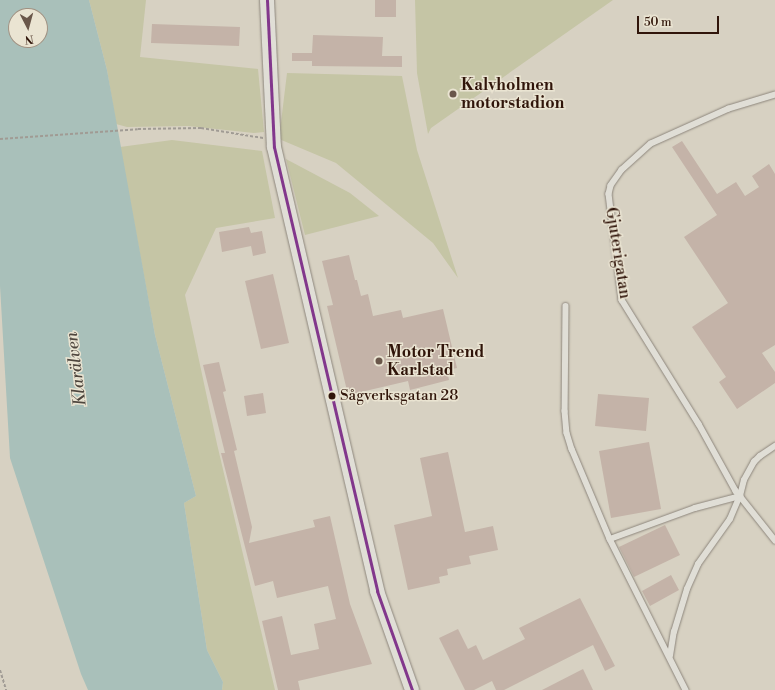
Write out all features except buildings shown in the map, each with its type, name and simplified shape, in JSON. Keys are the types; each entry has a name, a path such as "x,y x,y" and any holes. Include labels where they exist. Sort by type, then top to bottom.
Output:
{"street":[{"path":"267,0 274,140 377,591 412,690"}],"lane":[{"name":"Gjuterigatan","path":"775,95 729,109 651,144 622,170 611,186 609,194 622,300 699,424 740,496 775,540"},
{"path":"566,306 565,411 567,433 581,474 610,539 686,690"},
{"path":"670,656 674,632 687,589 698,564 730,519 740,496 744,480 754,462 775,446"},
{"path":"610,539 695,508 740,496"},
{"path":"771,534 775,529"}],"path":[{"path":"0,139 138,129 200,128 274,140"},
{"path":"0,670 6,690"}],"green space":[{"path":"89,0 146,0 140,57 258,69 264,132 254,133 188,126 127,127 116,124 107,70"},
{"name":"Kalvholmen motorstadion","path":"415,0 613,0 431,128 428,134 417,73"},
{"path":"287,73 402,76 417,150 458,278 433,243 336,163 279,139"},
{"path":"172,140 262,151 275,218 216,228 185,295 217,444 275,690 222,690 223,682 207,650 184,503 196,496 155,335 120,147"},
{"path":"286,159 350,193 379,216 305,235"}],"water":[{"name":"Klarälven","path":"0,0 89,0 107,70 155,335 196,496 184,503 207,650 223,682 222,690 88,690 81,674 10,458 0,286"}],"transit line":[{"path":"267,0 274,147 377,591 412,690"}],"place":[{"name":"Kalvholmen motorstadion","path":"453,94"},
{"name":"Motor Trend Karlstad","path":"379,361"},
{"name":"Sågverksgatan 28","path":"332,396"}]}
